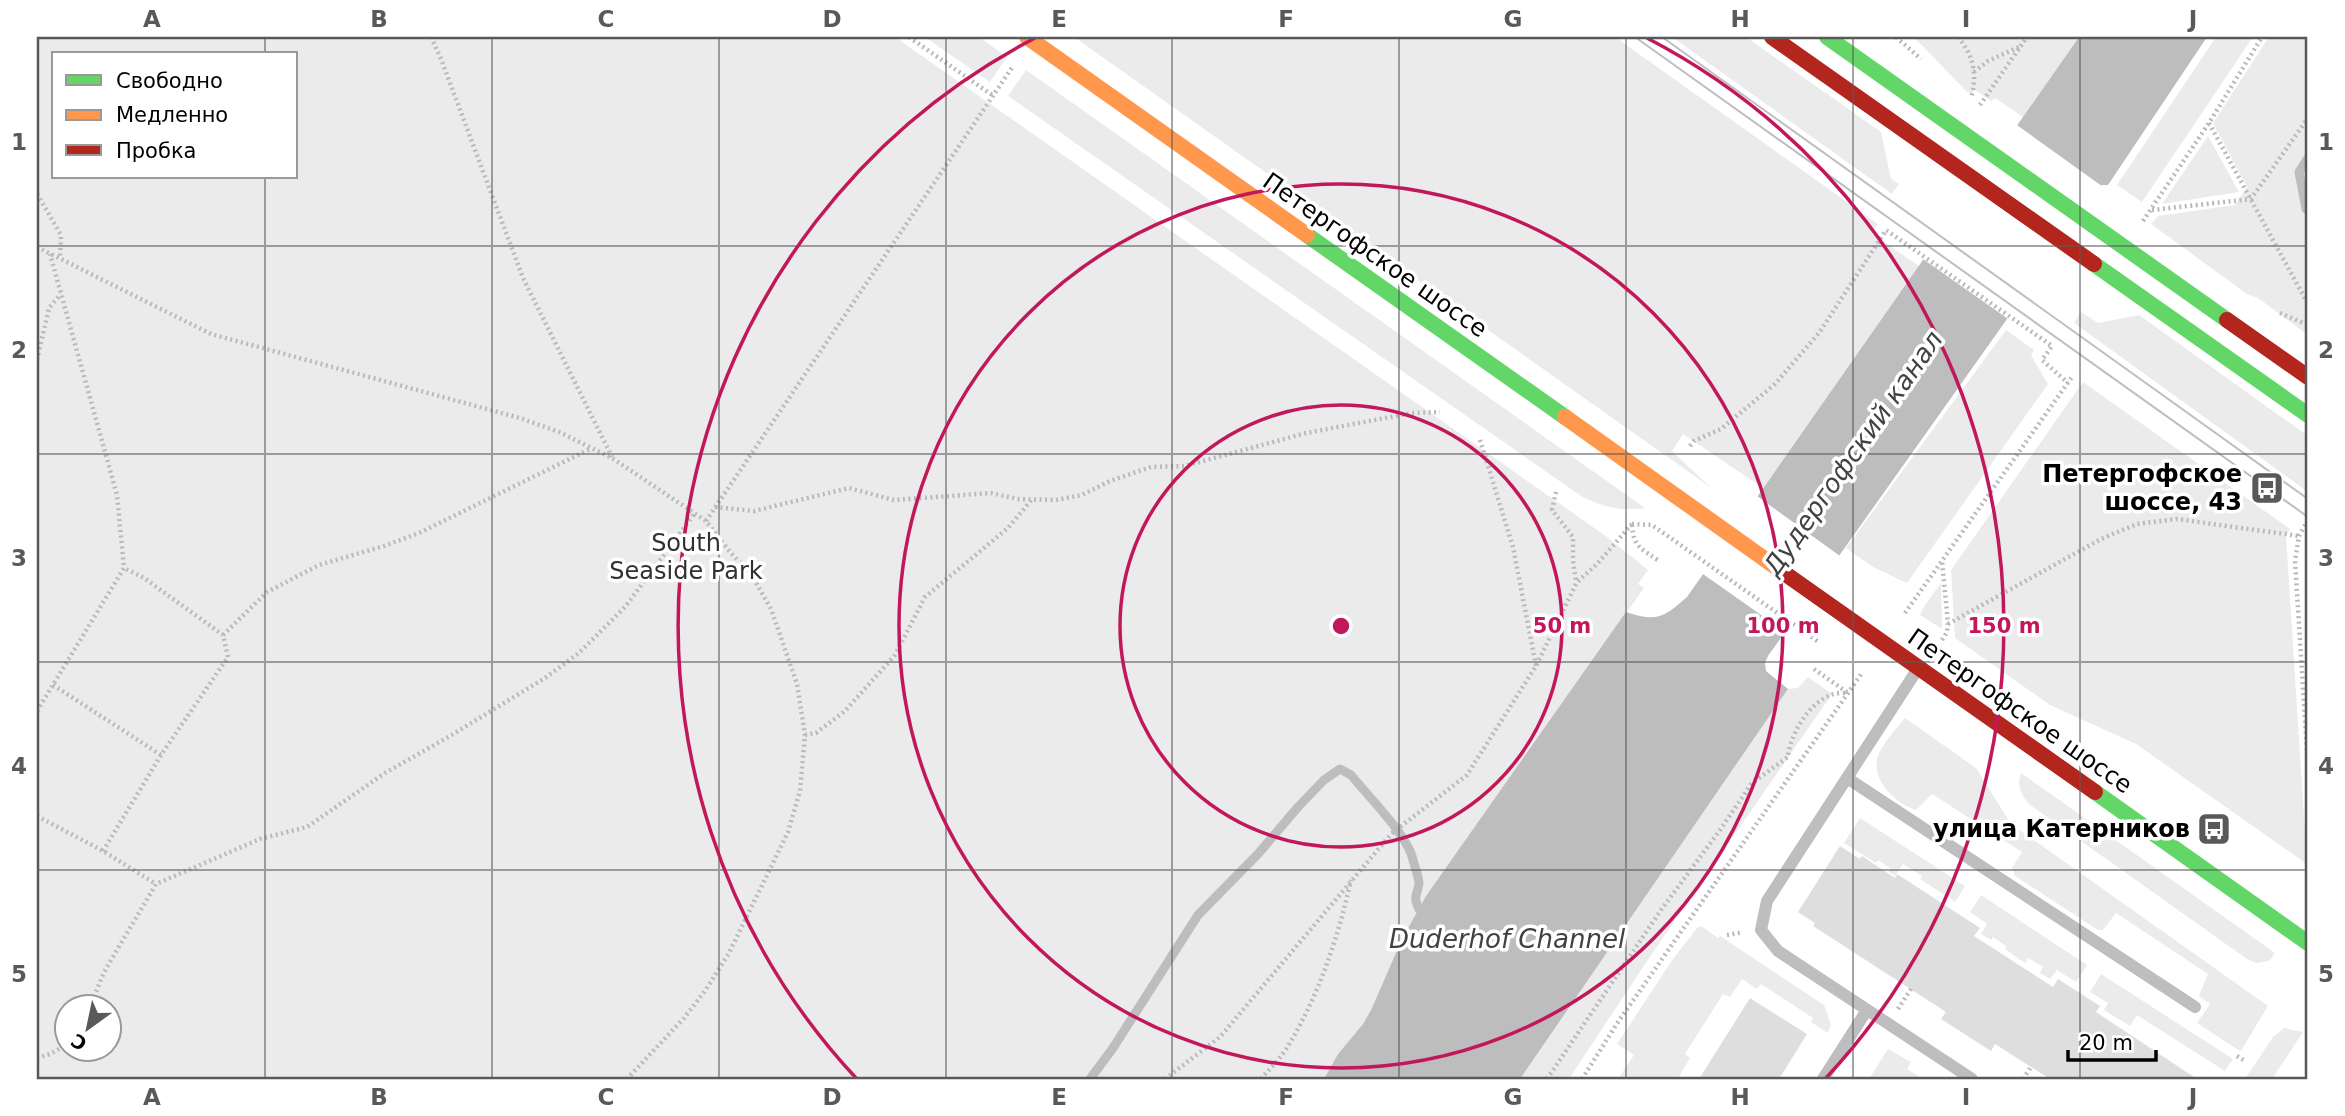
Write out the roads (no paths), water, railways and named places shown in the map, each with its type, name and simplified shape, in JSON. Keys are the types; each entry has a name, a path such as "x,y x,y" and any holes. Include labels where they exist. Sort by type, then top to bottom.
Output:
{"street":[{"name":"Петергофское шоссе","path":"1027,37 2308,943"},
{"path":"1772,37 2308,415"},
{"path":"1827,37 2308,377"}],"lane":[{"path":"1919,667 1767,901 1761,930 1778,951 1972,1079"},
{"path":"1847,778 2195,1007"},
{"path":"1823,1079 1867,1010"}],"water":[{"path":"2079,37 2207,37 2108,185 2102,185 1768,656 1766,671 1788,689 1520,1079 1324,1079 1338,1054 1371,1010 1402,939 1426,896 1626,612 1645,617 1659,616 1672,610 1687,597"}],"waterway":[{"path":"2306,209 2299,172 2308,158"},
{"path":"1090,1079 1113,1048 1198,915 1258,854 1324,780 1340,769 1351,775 1394,825 1408,846 1419,881 1416,898 1419,909"}],"tram line":[{"path":"1635,37 2308,517"},
{"path":"1662,37 2308,499"}],"place":[{"name":"Петергофское шоссе, 43","path":"2267,488"},
{"name":"улица Катерников","path":"2214,829"}],"water label":[{"name":"Дудергофский канал","path":"1853,453"},
{"name":"Duderhof Channel","path":"1507,939"}],"park label":[{"name":"South Seaside Park","path":"686,557"}]}
